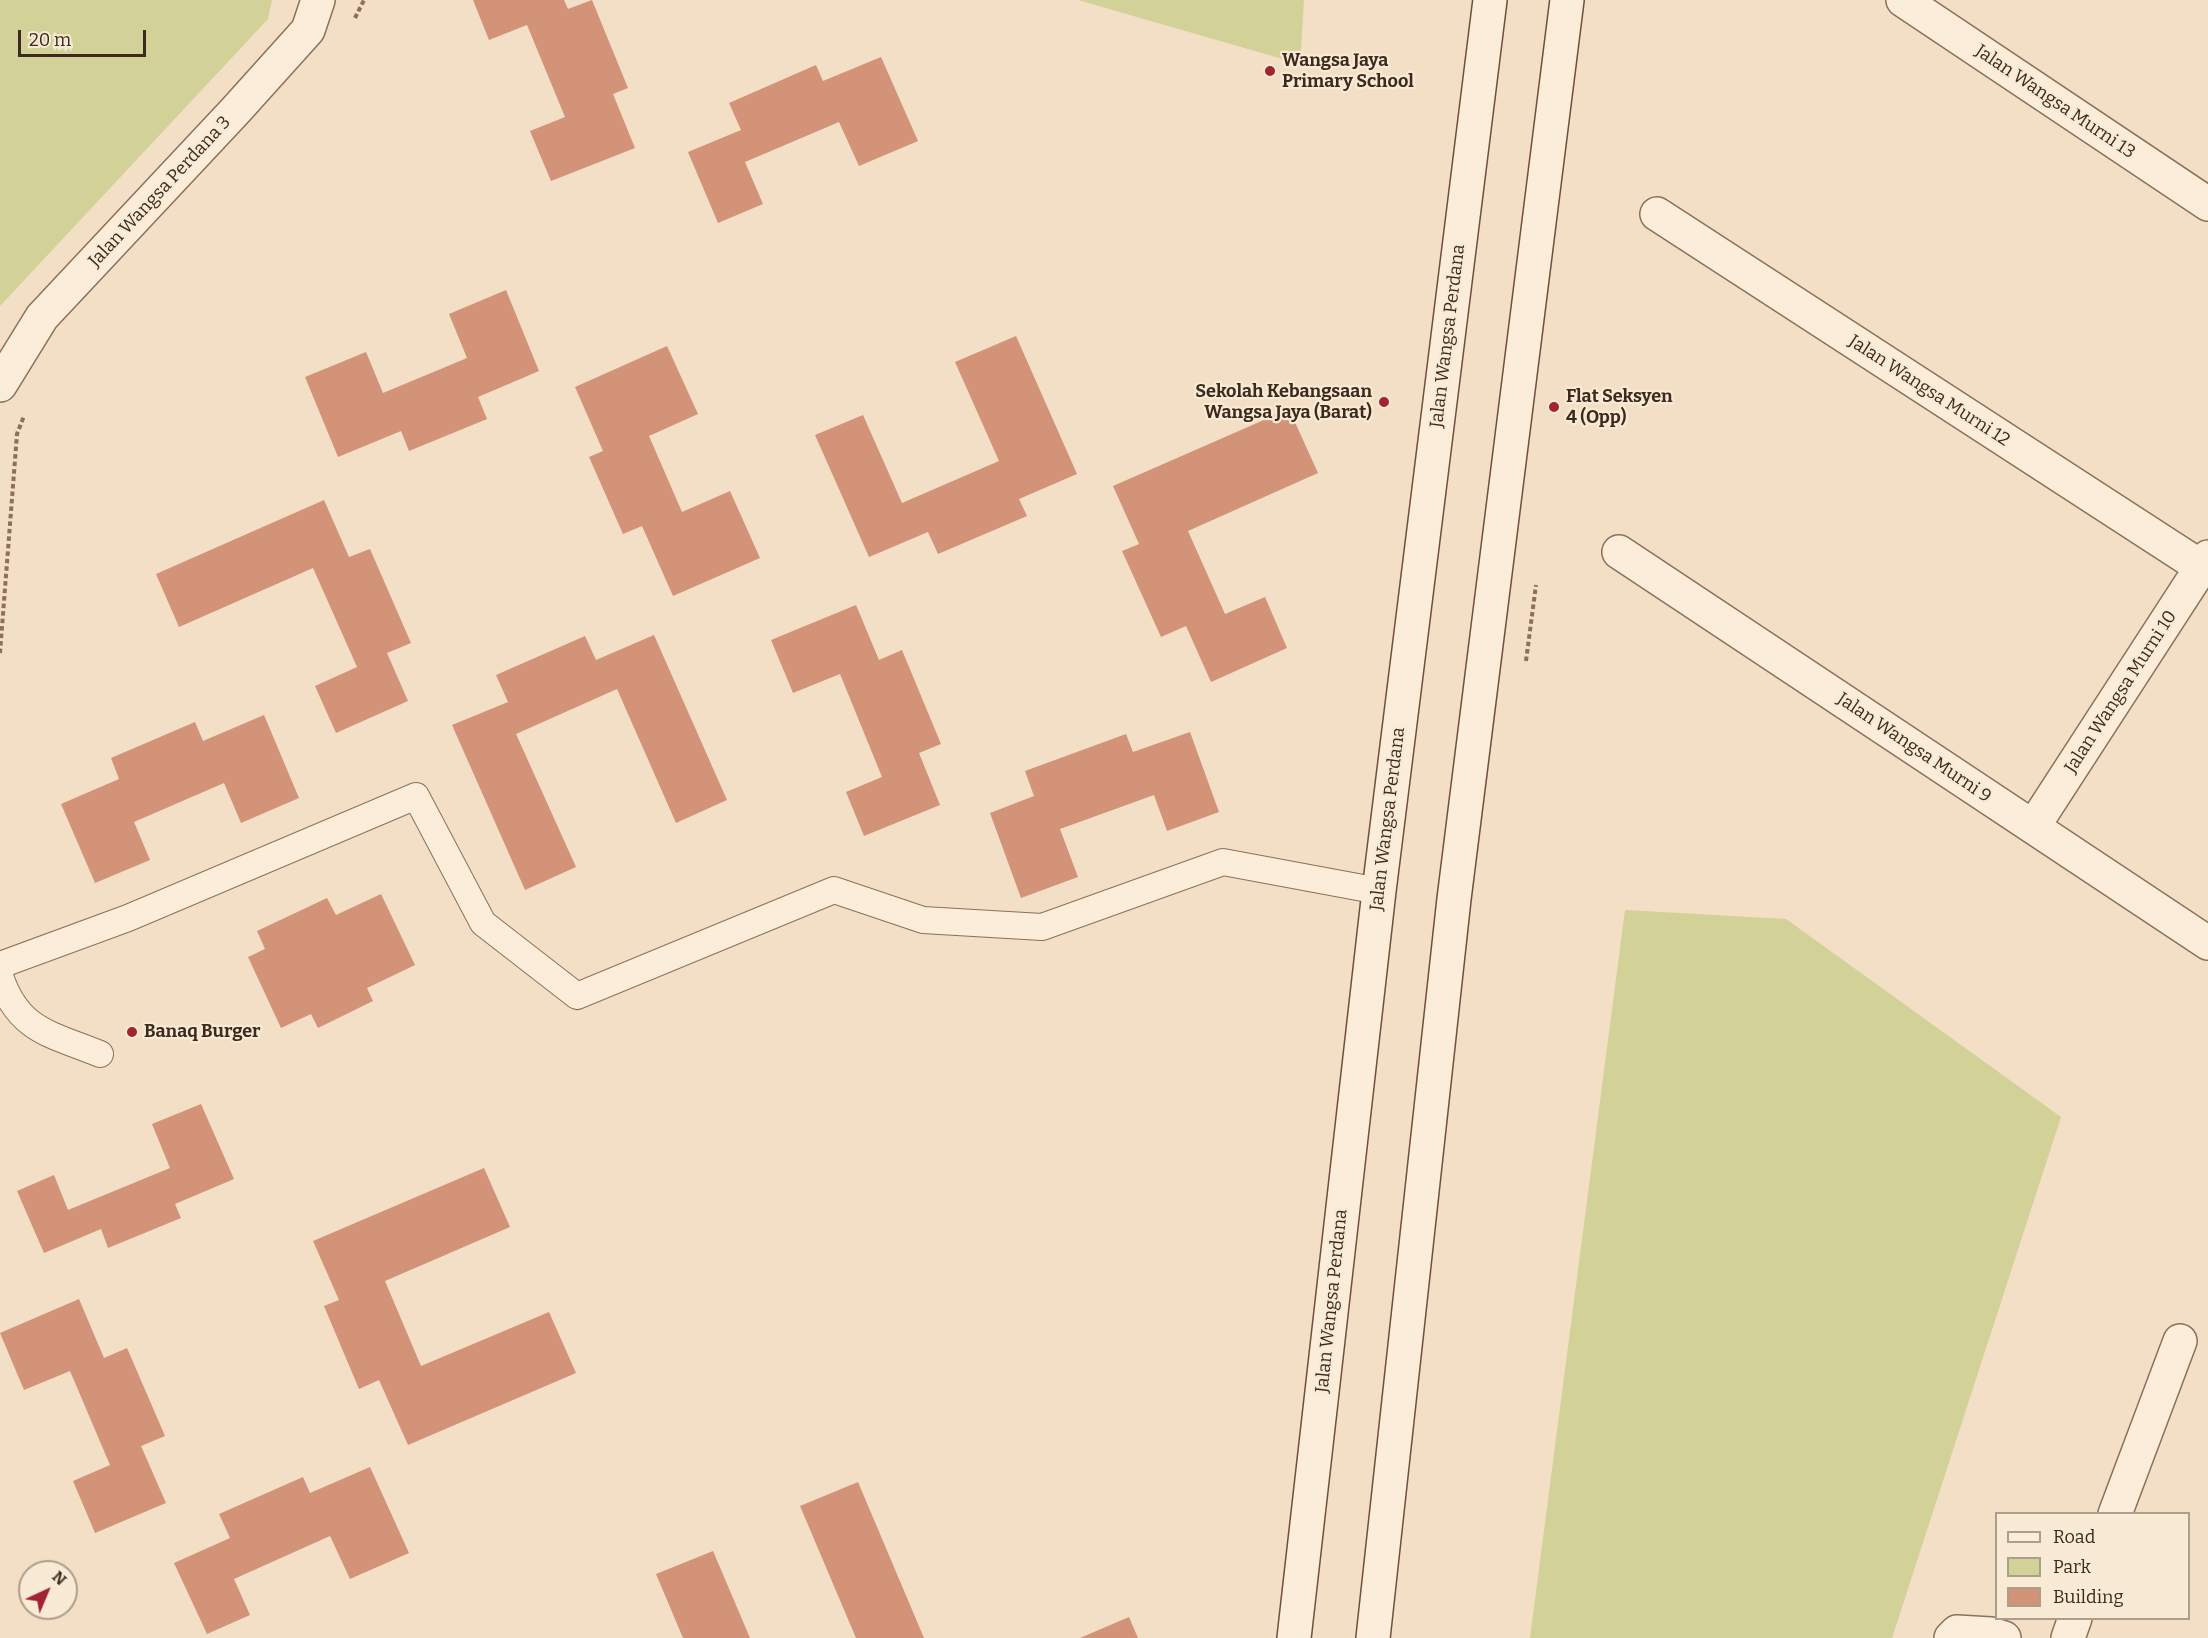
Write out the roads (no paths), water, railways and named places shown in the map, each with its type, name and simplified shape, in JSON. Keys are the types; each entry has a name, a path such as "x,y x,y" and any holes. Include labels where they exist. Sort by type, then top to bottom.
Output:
{"main road":[{"name":"Jalan Wangsa Perdana 3","path":"0,385 42,317 236,111 308,30 318,0"},
{"name":"Jalan Wangsa Perdana","path":"1294,1638 1379,891 1490,0"},
{"path":"1373,1638 1454,899 1567,0"},
{"name":"Jalan Wangsa Murni 13","path":"1903,0 2208,204"},
{"name":"Jalan Wangsa Murni 12","path":"1657,214 2205,562"},
{"name":"Jalan Wangsa Murni 9","path":"1619,552 2208,943"},
{"name":"Jalan Wangsa Murni 10","path":"2033,827 2205,562"},
{"path":"2116,1512 2180,1341"},
{"path":"2067,1638 2074,1620"},
{"path":"1954,1635 1991,1634 2004,1638"}],"lane":[{"path":"0,965 128,918 416,796 483,923 577,996 834,890 923,920 1042,927 1223,862 1379,891"},
{"path":"0,976 7,996 25,1020 100,1054"}],"place":[{"name":"Wangsa Jaya Primary School","path":"1270,71"},
{"name":"Sekolah Kebangsaan Wangsa Jaya (Barat)","path":"1384,402"},
{"name":"Flat Seksyen 4 (Opp)","path":"1554,407"},
{"name":"Banaq Burger","path":"132,1032"}]}
